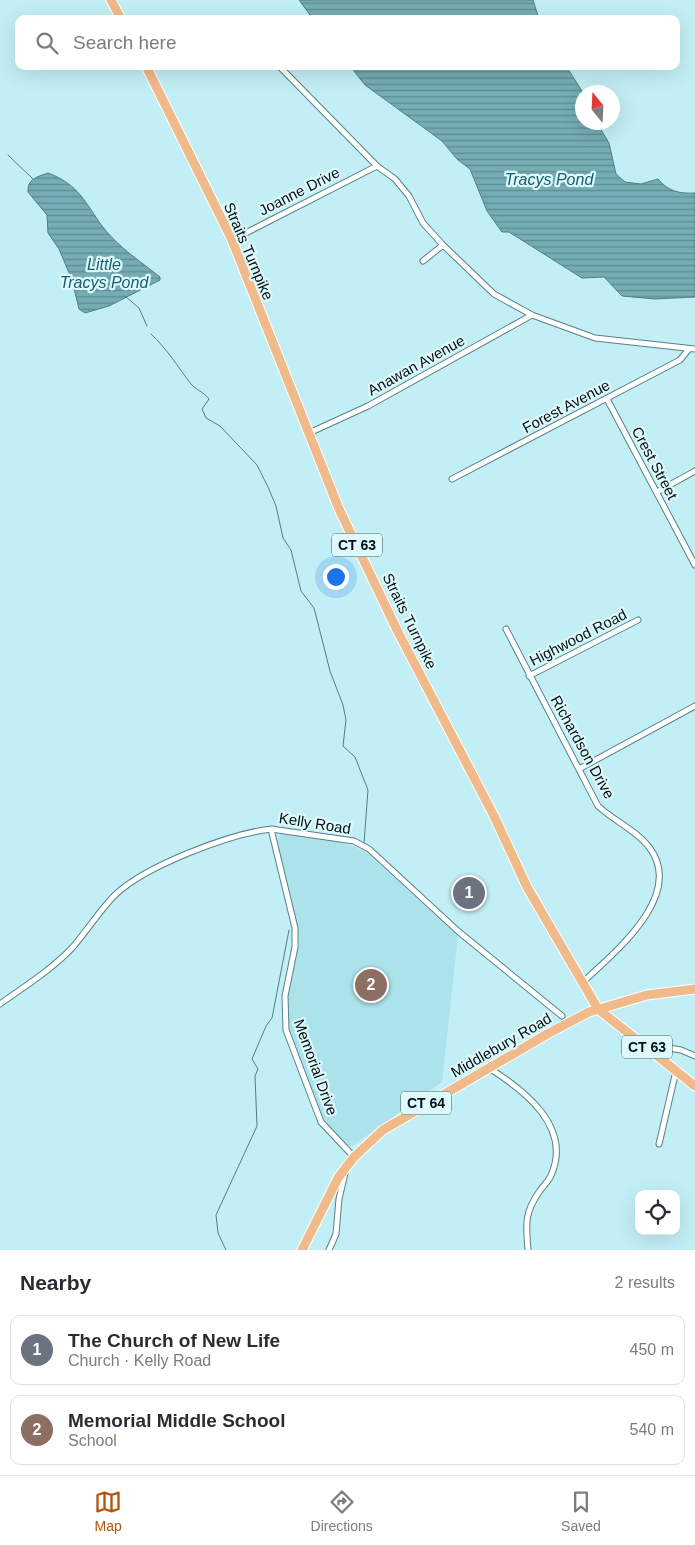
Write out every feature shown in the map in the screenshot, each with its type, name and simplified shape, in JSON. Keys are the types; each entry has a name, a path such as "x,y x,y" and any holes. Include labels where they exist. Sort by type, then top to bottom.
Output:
{"main road":[{"path":"111,0 119,15"},
{"name":"Straits Turnpike","path":"148,70 232,240 339,509 398,632 494,816 527,887 598,1009 609,1020 643,1043 695,1086"},
{"name":"Middlebury Road","path":"302,1250 327,1197 346,1166 382,1130 556,1029 598,1009 647,995 695,989"}],"street":[{"path":"283,70 377,166 395,179 409,196 423,223 494,294 532,315 595,338 688,350 695,349"},
{"name":"Joanne Drive","path":"232,240 377,166"},
{"path":"423,261 443,245"},
{"name":"Anawan Avenue","path":"309,433 368,406 532,315"},
{"name":"Forest Avenue","path":"452,480 680,360 688,350"},
{"name":"Crest Street","path":"607,399 695,565"},
{"path":"657,492 695,471"},
{"name":"Highwood Road","path":"529,676 638,620"},
{"name":"Richardson Drive","path":"506,629 598,806 610,818 637,835 651,849 657,865 660,882 657,898 645,917 613,954 583,982"},
{"path":"579,769 695,706"},
{"name":"Kelly Road","path":"0,1004 45,972 72,948 116,894 148,872 197,850 258,830 271,829 354,841 369,848 459,932 562,1016"},
{"name":"Memorial Drive","path":"271,829 295,928 295,947 285,996 286,1030 321,1122 354,1157"},
{"path":"643,1043 681,1050 695,1056"},
{"path":"488,1068 513,1083 546,1117 556,1137 557,1153 552,1174 530,1207 525,1220 528,1250"},
{"path":"658,1144 676,1071"},
{"path":"329,1250 336,1234 339,1199 346,1166"}],"shaded area":[{"path":"281,834 341,842 365,851 458,936 442,1082 352,1146 347,1145 339,1138 322,1117 288,1026 288,993 299,945 294,911 277,841"}],"water":[{"path":"299,0 533,0 538,15 310,15"},
{"name":"Tracys Pond","path":"353,70 569,70 578,85 575,85 575,130 601,130 609,143 616,174 625,182 641,184 658,179 674,191 695,193 695,297 655,299 622,296 604,277 582,278 509,232 502,232 487,211 470,169 457,159 442,141 365,85"},
{"name":"Little Tracys Pond","path":"48,173 58,177 74,188 108,234 160,277 160,280 109,306 85,313 79,309 72,280 59,249 48,233 47,215 28,192 31,181"}],"waterway":[{"path":"8,155 33,179"},
{"path":"125,296 139,308 147,326"},
{"path":"151,334 191,384 209,399 202,409 206,418 220,426 257,465 276,506 283,538 291,550 301,591 314,608 330,671 343,705 346,720 343,746 355,757 368,790 364,843"},
{"path":"226,1250 218,1233 216,1215 257,1126 255,1076 258,1069 252,1059 266,1026 272,1018 289,930"}],"place":[{"name":"The Church of New Life","path":"469,893"},
{"name":"Memorial Middle School","path":"371,985"}]}
